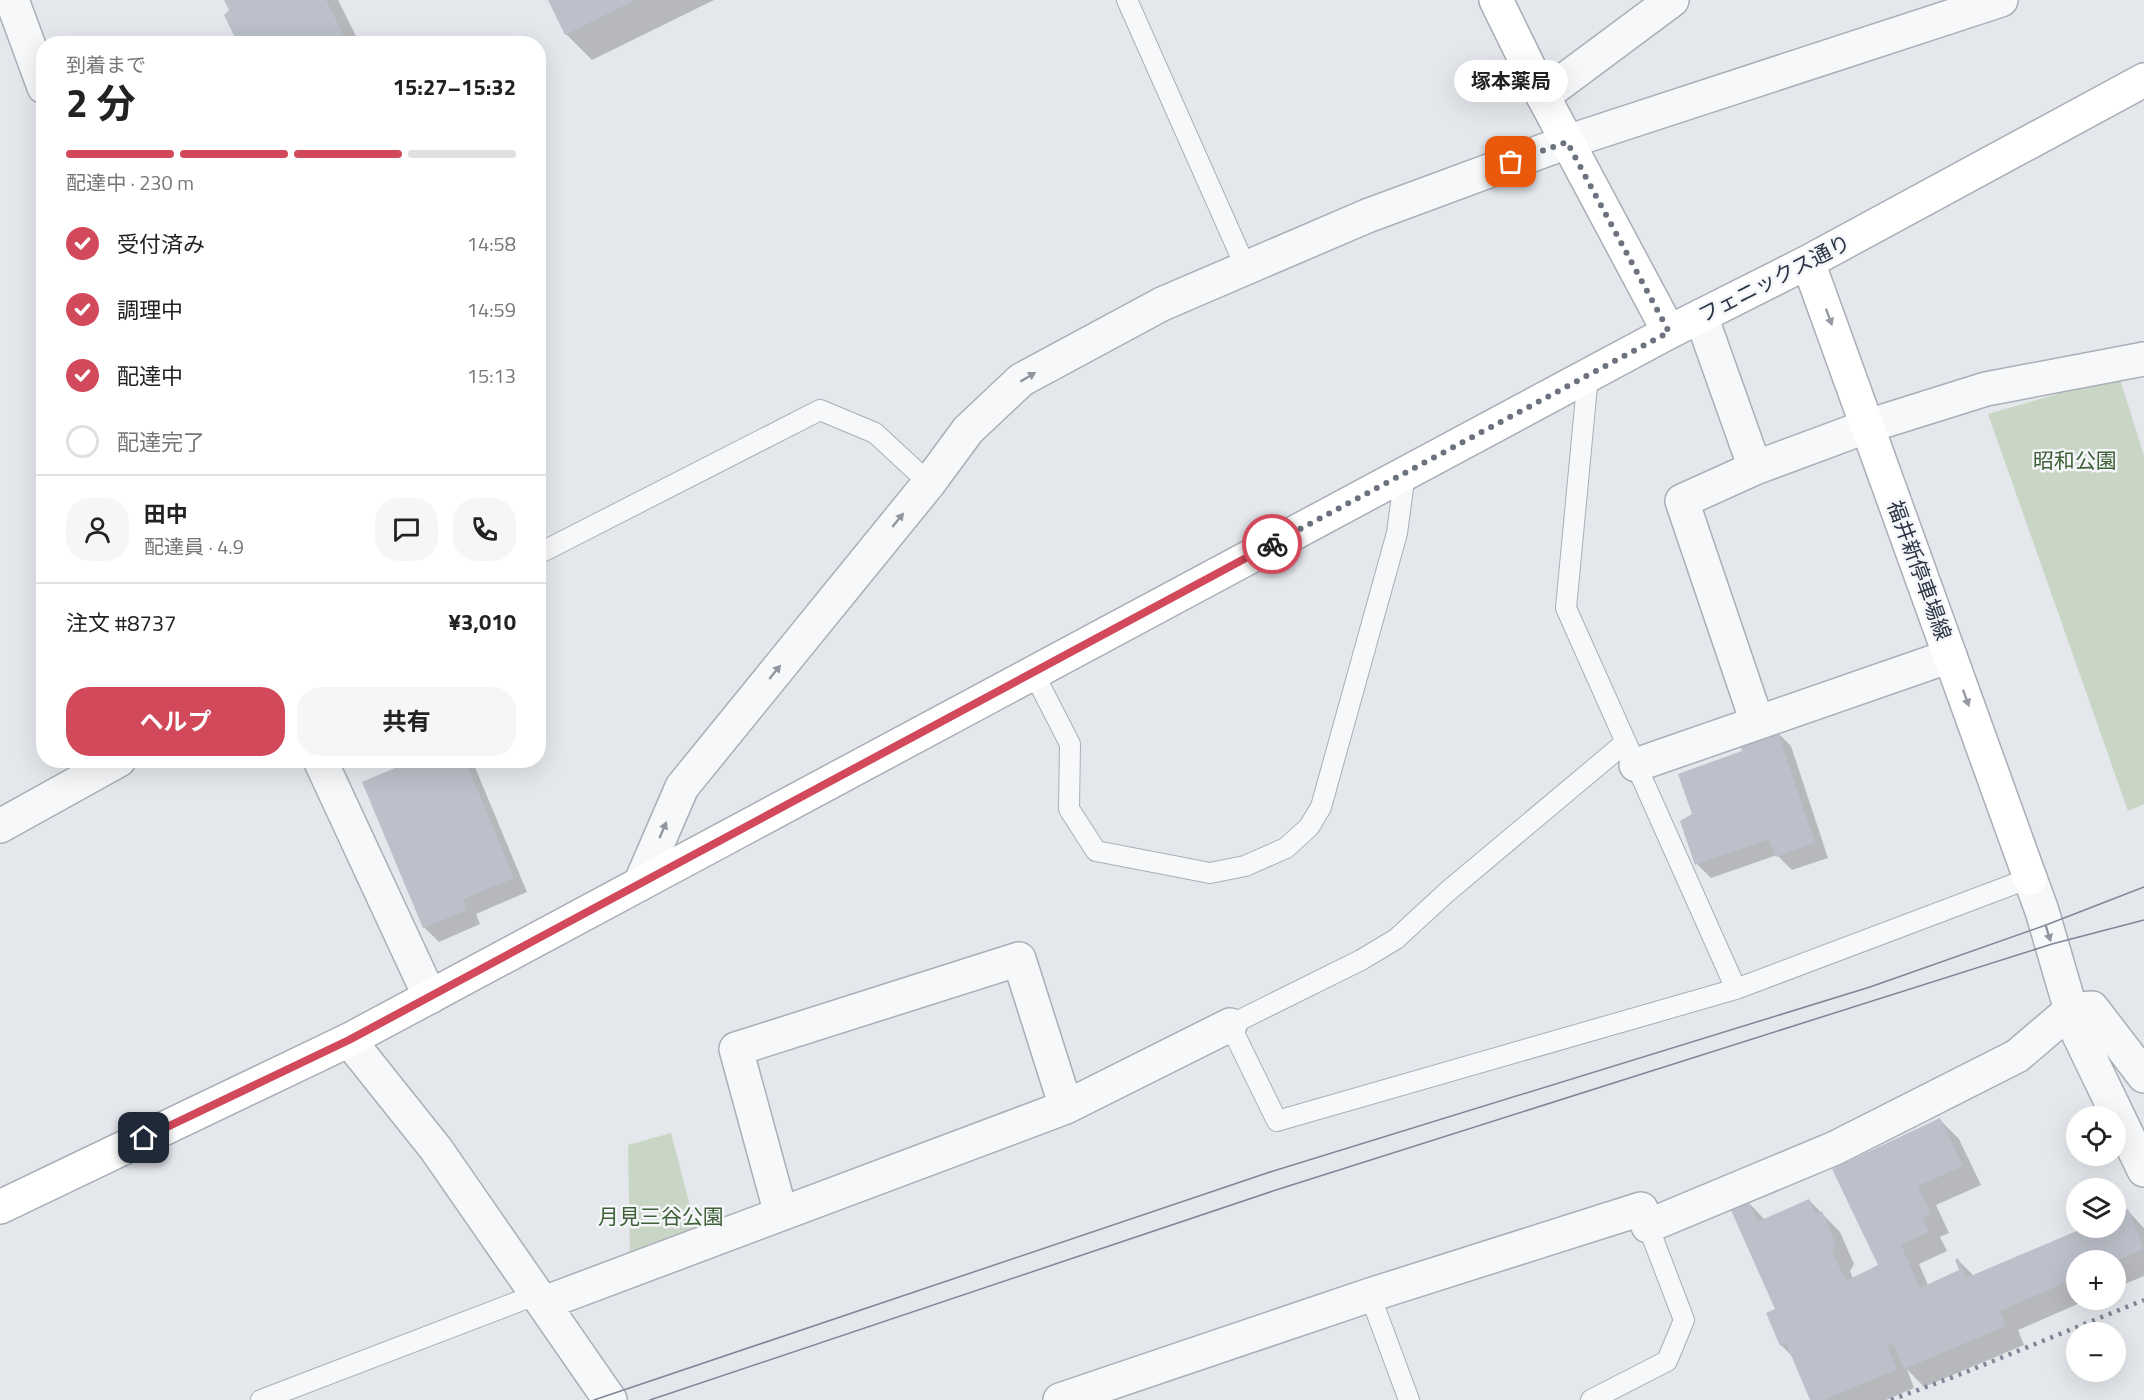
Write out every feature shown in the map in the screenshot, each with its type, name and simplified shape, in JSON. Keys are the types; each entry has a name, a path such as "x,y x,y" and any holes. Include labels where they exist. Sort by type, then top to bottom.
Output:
{"main road":[{"path":"1496,0 1543,96 1669,332"},
{"name":"フェニックス通り","path":"0,1207 349,1040 1588,375 1808,262 2144,80"},
{"name":"福井新停車場線","path":"1808,262 2030,878"}],"street":[{"path":"12,0 36,65"},
{"path":"1543,96 1672,0"},
{"path":"640,884 682,787 929,483 968,430 1022,380 1162,304 1367,216 1567,142 2001,0"},
{"path":"1701,316 1755,468"},
{"path":"1758,722 1682,501 1755,468 1868,426 1986,389 2144,359"},
{"path":"1631,754 1758,722 1950,656"},
{"path":"0,826 105,768"},
{"path":"324,768 430,997"},
{"path":"2030,878 2077,1031 2144,1170"},
{"path":"781,1214 736,1048 1019,959 1065,1107"},
{"path":"1060,1400 1370,1295 1641,1209 1648,1226 1835,1148 2017,1056 2071,1010 2092,1008 2144,1076"},
{"path":"541,1298 781,1214 1065,1107 1230,1025"},
{"path":"349,1040 436,1149 610,1400"}],"lane":[{"path":"1127,0 1246,268"},
{"path":"1588,375 1566,608 1736,989"},
{"path":"546,550 820,410 875,433 929,483"},
{"path":"1033,672 1070,744 1069,809 1096,851 1210,873 1245,866 1286,848 1309,827 1321,807 1397,533 1405,473"},
{"path":"1631,754 1447,892 1396,939 1361,960 1230,1025 1277,1121 1736,989 2030,878"},
{"path":"1591,1400 1667,1360 1684,1320 1648,1226"},
{"path":"1370,1295 1403,1398"},
{"path":"261,1400 541,1298"}],"green space":[{"name":"昭和公園","path":"2119,376 2144,456 2144,804 2128,811 1988,414"},
{"name":"月見三谷公園","path":"671,1133 698,1236 630,1263 628,1145"}],"building":[{"path":"224,0 326,0 344,36 234,36 224,15 229,10"},
{"path":"548,0 636,0 565,35"},
{"path":"1777,730 1815,843 1776,857 1769,839 1695,865 1680,821 1692,814 1678,774 1742,751 1739,743"},
{"path":"395,768 468,768 514,878 463,899 467,910 423,928 362,782"},
{"path":"1940,1118 1963,1166 1918,1186 1931,1214 1923,1218 1929,1232 1901,1245 1920,1288 1959,1270 1955,1260 1958,1258 1966,1278 2066,1236 2066,1238 2126,1238 2126,1210 2128,1209 2144,1249 2126,1256 2126,1250 2066,1250 2066,1282 2000,1311 2006,1326 1904,1369 1893,1343 1887,1346 1897,1369 1824,1400 1810,1400 1786,1343 1780,1346 1766,1313 1775,1309 1730,1208 1748,1200 1757,1222 1809,1199 1816,1214 1822,1211 1836,1245 1832,1251 1846,1281 1878,1265 1832,1169"}],"tram line":[{"path":"594,1400 1270,1172 1870,987 2046,925 2144,887"},
{"path":"650,1400 1276,1190 2052,944 2144,920"}],"railway":[{"path":"1891,1400 2144,1300"}],"way so far":[{"path":"1272,544 1669,332 1567,142 1511,162"}],"place":[{"name":"塚本薬局","path":"1511,162"}],"route":[{"path":"144,1138 349,1040 1272,544"}]}
